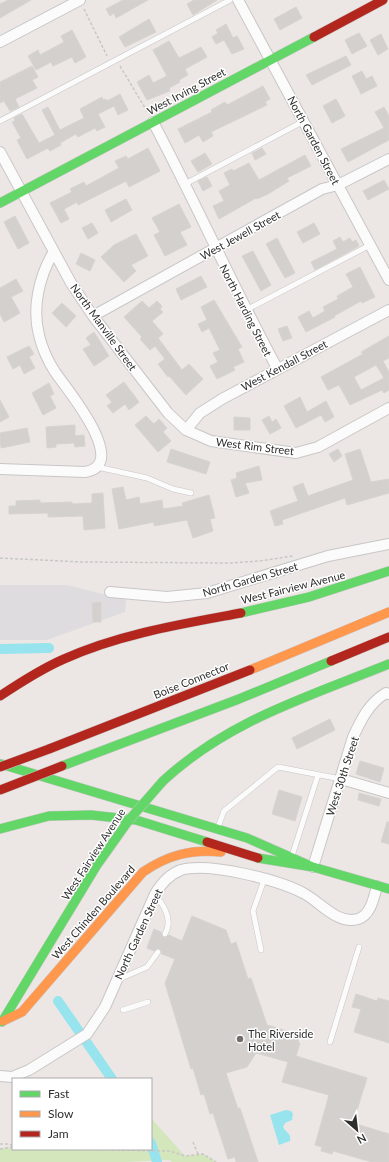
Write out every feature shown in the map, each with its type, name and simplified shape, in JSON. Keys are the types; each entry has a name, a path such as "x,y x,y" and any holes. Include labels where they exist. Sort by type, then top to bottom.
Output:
{"main road":[{"name":"West Irving Street","path":"0,203 384,0"},
{"name":"West Fairview Avenue","path":"0,696 43,670 80,652 124,638 284,604 356,584 389,571"},
{"name":"Boise Connector","path":"0,767 270,662 389,612"},
{"path":"0,790 239,699 389,638"},
{"name":"West Fairview Avenue","path":"2,1023 98,865 129,820 163,781 207,745 251,720 389,664"},
{"name":"West Chinden Boulevard","path":"0,764 247,838 313,867"},
{"path":"0,829 49,816 91,815 136,820 258,858"},
{"name":"West Chinden Boulevard","path":"2,1023 22,1012 130,884 154,864 170,856 204,850 258,858 313,867 389,889"}],"street":[{"path":"0,42 79,0"},
{"name":"North Garden Street","path":"238,0 389,280"},
{"name":"North Harding Street","path":"153,122 185,184 245,310 277,368"},
{"name":"North Manville Street","path":"0,152 53,253 93,316 168,412 186,430"},
{"name":"West Jewell Street","path":"93,316 322,189 338,185 389,159"},
{"path":"0,469 85,472 91,471 97,467 101,450 98,436 89,420 54,370 45,354 39,335 38,295 45,267 53,253"},
{"name":"West Kendall Street","path":"186,430 206,409 277,368 389,310"},
{"name":"West Rim Street","path":"186,430 211,441 296,452 318,446 389,408"},
{"name":"North Garden Street","path":"110,592 167,597 207,593 328,556 389,544"},
{"name":"West 30th Street","path":"313,867 353,737 376,699 387,693"},
{"path":"341,779 389,793"},
{"name":"North Garden Street","path":"0,1076 13,1078 29,1070 87,1034 105,1007 155,894 171,876 180,871 192,868 222,870 284,884 300,891 340,918 350,920 360,918 366,914 377,886"}],"lane":[{"path":"0,121 230,0"},
{"path":"185,184 304,121"},
{"path":"245,310 371,245"},
{"path":"97,467 147,478 173,489 191,493"},
{"path":"217,829 224,811 278,767 341,779"},
{"path":"291,857 318,775"},
{"path":"261,950 254,911 264,880"},
{"path":"155,894 164,907 168,918 165,934"},
{"path":"330,1042 359,947"},
{"path":"117,980 147,967 158,952"},
{"path":"123,1010 148,1002"}],"path":[{"path":"79,0 111,63"},
{"path":"120,64 153,122"},
{"path":"0,558 82,562 231,563 259,561 299,554"},
{"path":"193,1142 198,1154"},
{"path":"0,1144 9,1144 12,1146"},
{"path":"0,1149 12,1147"},
{"path":"91,1150 144,1150 170,1152 185,1156 198,1154 207,1156 216,1162"}],"shaded area":[{"path":"0,585 67,585 126,600 125,612 47,640 0,640"}],"green space":[{"path":"152,1119 185,1156 203,1154 216,1162 172,1162 169,1160 126,1162 0,1162 0,1149 12,1147 12,1150 152,1150"}],"water":[{"path":"286,1110 291,1111 293,1114 292,1120 285,1123 283,1127 290,1136 290,1141 279,1145 270,1115"}],"building":[{"path":"8,0 31,0 0,18 0,4"},
{"path":"123,0 148,0 116,18 114,13 110,16 106,9"},
{"path":"194,0 217,0 193,15 187,4"},
{"path":"296,7 302,18 280,30 274,19"},
{"path":"149,19 156,32 125,47 119,37"},
{"path":"226,24 233,38 237,36 244,49 232,54 224,40 216,44 212,37 218,33 216,30"},
{"path":"72,30 86,57 75,63 72,57 53,66 51,62 36,70 28,56 38,50 40,55 64,42 61,36"},
{"path":"359,33 367,46 352,54 345,40"},
{"path":"381,34 388,49 378,55 370,40"},
{"path":"169,41 179,58 201,47 207,57 185,69 188,75 179,80 180,82 169,88 170,91 147,100 137,82 149,75 153,83 167,76 153,50"},
{"path":"346,56 351,65 312,85 306,75"},
{"path":"32,66 38,77 32,80 37,88 15,99 19,107 10,111 4,101 0,103 0,82"},
{"path":"362,71 366,79 372,76 377,86 361,94 352,76"},
{"path":"263,86 270,99 265,102 267,105 211,132 213,136 203,142 199,135 185,143 178,129 212,112 211,110 225,102 227,105"},
{"path":"120,94 128,110 118,115 114,106 98,114 105,127 97,131 95,128 78,137 76,134 60,143 61,145 50,151 48,148 27,159 17,140 21,138 12,122 15,121 14,118 22,114 39,143 55,135 42,110 48,107 60,130 84,118 80,109 102,97 103,100 106,99 107,101"},
{"path":"336,99 345,116 332,123 323,106"},
{"path":"384,107 389,116 389,140 348,162 341,149 384,128 375,112"},
{"path":"148,148 160,171 129,187 126,181 78,205 77,202 64,209 69,219 61,223 50,203 72,192 70,189 84,182 86,186 119,168 115,161 126,156 128,159"},
{"path":"262,148 266,154 255,160 252,153"},
{"path":"205,153 212,164 198,172 191,161"},
{"path":"305,155 311,166 287,178 289,181 268,194 257,199 256,198 219,219 213,206 224,201 219,191 230,185 224,173 232,169 233,171 249,163 259,180"},
{"path":"207,177 212,186 203,191 198,181"},
{"path":"384,180 389,189 368,200 363,191"},
{"path":"126,199 132,210 111,222 105,210"},
{"path":"179,204 191,227 180,232 187,245 165,256 154,235 160,232 152,218"},
{"path":"15,216 29,243 18,249 4,222"},
{"path":"92,223 98,233 88,239 82,228"},
{"path":"314,223 320,234 303,243 297,232"},
{"path":"136,234 148,256 131,265 136,271 124,282 101,257 114,245"},
{"path":"340,237 343,242 350,238 352,242 356,240 359,246 315,270 311,262 337,249 333,241"},
{"path":"277,238 295,273 285,278 266,244"},
{"path":"253,251 271,285 261,291 242,256"},
{"path":"81,253 95,260 90,271 76,264"},
{"path":"360,267 375,297 362,303 361,301 306,332 298,317 309,311 313,318 325,311 323,307 338,299 337,296 353,287 346,274"},
{"path":"201,276 207,287 181,300 176,289"},
{"path":"16,279 23,291 11,297 20,313 4,322 0,314 0,288"},
{"path":"214,300 242,347 238,349 244,362 233,367 235,370 217,379 210,366 218,362 213,353 220,350 209,328 202,332 198,324 207,320 201,307"},
{"path":"142,301 149,308 157,301 162,306 160,309 163,312 152,321 163,334 158,338 182,370 189,364 203,379 186,395 169,376 168,377 158,364 165,359 155,346 150,350 140,339 142,337 124,317"},
{"path":"62,303 76,316 66,327 52,313"},
{"path":"287,326 292,338 283,341 278,329"},
{"path":"94,332 109,356 94,366 83,349 91,345 86,338"},
{"path":"389,336 389,358 383,361 389,372 389,390 384,393 382,390 350,405 339,385 328,390 321,377 363,354 361,352","holes":["376,365 384,378 361,390 354,377"]},
{"path":"29,346 34,354 29,357 35,368 24,374 20,365 13,369 7,357"},
{"path":"124,382 139,402 129,410 125,404 113,413 107,406 112,402 106,395"},
{"path":"49,383 54,394 50,396 56,408 43,415 32,393"},
{"path":"300,397 307,412 326,401 334,417 325,422 321,415 296,428 284,406"},
{"path":"0,400 9,417 0,422"},
{"path":"146,416 154,424 159,419 167,428 163,432 171,441 158,452 135,425"},
{"path":"269,416 272,422 276,419 281,428 270,434 262,420"},
{"path":"234,417 250,418 250,430 234,430"},
{"path":"75,425 75,436 84,435 85,446 75,447 74,443 56,444 56,447 47,448 46,427"},
{"path":"27,428 30,442 1,448 0,433"},
{"path":"171,449 210,462 206,474 167,462"},
{"path":"338,449 342,456 334,462 329,454"},
{"path":"360,449 371,482 389,479 389,493 347,505 345,498 282,520 283,524 275,526 270,511 298,501 293,487 303,483 308,496 353,480 345,454"},
{"path":"259,466 262,480 245,483 249,493 236,497 231,480 237,478 236,473"},
{"path":"123,487 126,500 139,497 140,504 162,500 163,509 183,506 182,503 209,495 215,518 210,519 213,531 193,538 187,520 154,526 154,522 119,529 112,489"},
{"path":"103,493 105,528 84,530 83,516 48,517 48,513 9,514 9,506 16,506 16,501 40,500 40,503 92,503 92,494"},
{"path":"101,602 101,622 93,622 92,603"},
{"path":"330,719 335,730 297,749 292,738"},
{"path":"360,761 384,768 380,782 356,774"},
{"path":"279,790 302,797 295,821 272,814"},
{"path":"359,793 381,799 379,806 358,800"},
{"path":"387,822 389,822 389,844 381,842"},
{"name":"The Riverside Hotel","path":"192,916 226,930 231,944 236,942 248,979 251,978 267,1025 300,1035 298,1043 300,1043 296,1056 367,1078 353,1123 389,1134 389,1162 372,1162 333,1151 332,1154 321,1151 322,1147 315,1145 329,1095 282,1082 288,1062 256,1053 247,1067 226,1073 238,1109 240,1108 258,1162 236,1162 235,1157 228,1159 213,1113 210,1114 204,1094 201,1095 193,1068 191,1069 165,983 175,959 162,954 160,949 154,951 147,948 154,929 161,932 164,938 169,935 182,941"},
{"path":"356,994 377,1001 378,998 389,1001 389,1043 354,1032 361,1009 352,1007"}],"waterway":[{"path":"0,649 49,648"},
{"path":"58,1001 111,1078"},
{"path":"152,1146 157,1162"}],"traffic: fast":[{"path":"0,203 314,37"},
{"path":"241,613 309,597 389,571"},
{"path":"62,766 239,699 331,661"},
{"path":"163,781 188,760 242,726 299,699 389,664"},
{"path":"1,764 247,838 313,867"},
{"path":"129,820 163,781"},
{"path":"0,829 49,816 91,815 136,820 207,842"},
{"path":"2,1022 97,865 129,820"},
{"path":"258,858 313,867 389,889"}],"traffic: slow":[{"path":"250,670 389,612"},
{"path":"3,1021 22,1012 143,872 162,861 180,854 200,851 221,852"}],"traffic: jam":[{"path":"314,37 383,0"},
{"path":"0,696 31,676 85,650 129,636 196,621 241,613"},
{"path":"331,661 389,637"},
{"path":"49,749 250,670"},
{"path":"0,767 49,749"},
{"path":"0,790 62,766"},
{"path":"207,842 258,858"}],"place":[{"name":"The Riverside Hotel","path":"240,1039"}]}
